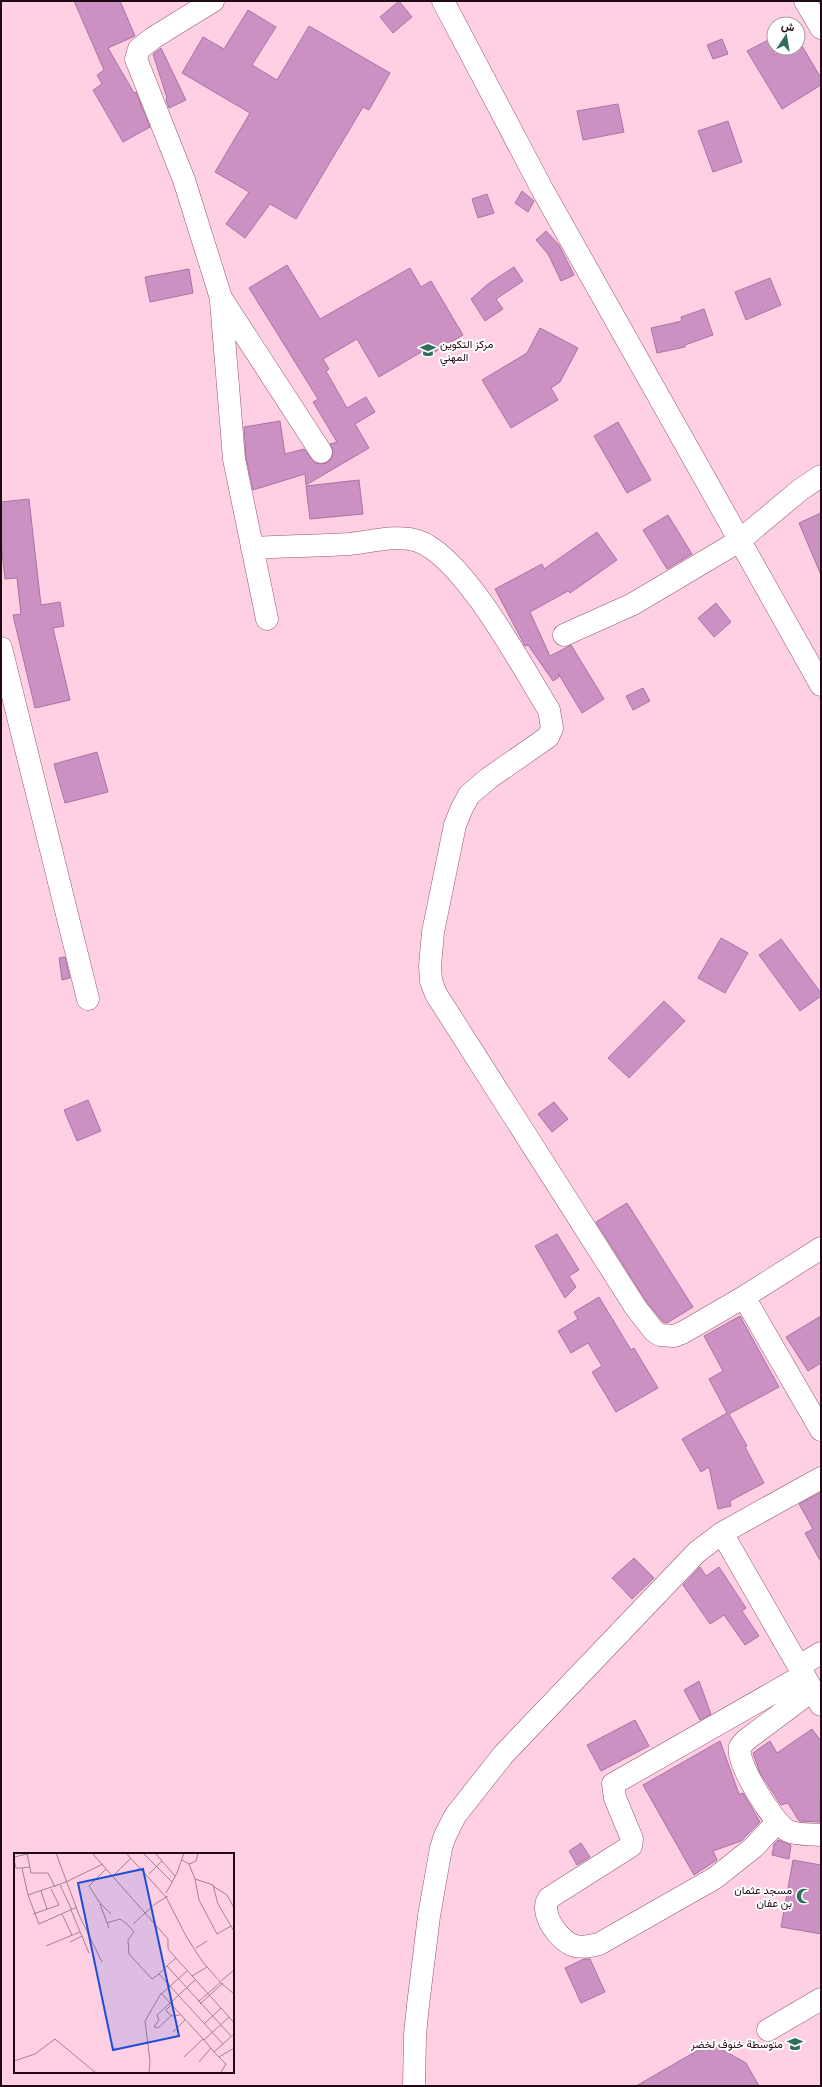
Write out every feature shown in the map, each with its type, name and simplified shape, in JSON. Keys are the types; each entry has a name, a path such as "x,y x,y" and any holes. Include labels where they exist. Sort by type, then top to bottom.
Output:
{"street":[{"path":"213,1 153,38 139,49 136,59 184,180 220,298 234,459 266,619"},
{"path":"444,1 542,189 821,685"},
{"path":"805,1 821,28"},
{"path":"220,298 321,452"},
{"path":"564,635 633,604 739,541 800,490 821,476"},
{"path":"252,548 350,544 392,539 418,541 428,546 453,567 472,590 499,629 549,710 552,728 548,737 489,778 470,795 454,825 433,932 430,966 431,981 436,994 489,1079 636,1308 654,1331 668,1336 682,1333 744,1297 821,1248"},
{"path":"1,648 88,999"},
{"path":"744,1297 821,1430"},
{"path":"414,2086 415,2035 430,1916 444,1836 455,1816 503,1755 696,1552 722,1533 821,1478"},
{"path":"722,1533 809,1684"},
{"path":"821,1653 809,1684 740,1747 740,1756 749,1778 777,1822 787,1831 821,1835"},
{"path":"777,1822 754,1847 716,1878 599,1944 582,1947 569,1943 560,1937 548,1916 546,1906 550,1898 631,1846 632,1839 615,1798 613,1784 809,1684"},
{"path":"768,2030 821,1999"}],"building":[{"path":"74,1 120,1 135,36 108,48 134,93 136,92 150,127 123,142 93,90 102,84 97,75 104,70"},
{"path":"399,1 412,17 393,33 380,17"},
{"path":"248,10 276,27 252,65 277,80 309,26 390,73 369,110 363,107 296,219 270,204 245,238 226,224 249,192 215,172 250,113 182,73 203,37 224,49"},
{"path":"722,39 728,54 713,59 707,45"},
{"path":"766,41 766,56 806,56 806,53 821,78 821,85 782,109 747,51"},
{"path":"161,48 186,100 169,108 153,54"},
{"path":"618,104 624,132 583,140 577,111"},
{"path":"728,121 742,162 713,172 698,131"},
{"path":"522,191 534,201 528,212 515,203"},
{"path":"487,194 494,213 478,218 472,199"},
{"path":"546,231 559,245 574,275 561,281 548,254 536,240"},
{"path":"287,265 320,319 410,268 421,287 431,281 463,335 426,357 423,351 379,377 357,339 323,359 329,369 326,371 347,408 366,397 375,412 355,424 369,448 306,485 305,474 253,490 246,457 244,427 280,421 285,454 304,449 315,463 321,464 327,463 332,458 333,451 330,444 337,442 313,402 318,399 249,288"},
{"path":"514,267 523,281 496,299 503,309 485,321 471,299 488,284"},
{"path":"189,269 193,293 150,302 145,277"},
{"path":"770,278 781,305 746,320 735,292"},
{"path":"704,309 713,335 685,345 685,347 657,353 651,328 682,321 681,317"},
{"path":"540,328 578,348 560,382 551,388 558,400 511,428 482,380 527,353"},
{"path":"618,422 651,480 627,493 594,436"},
{"path":"359,480 363,514 310,519 306,486"},
{"path":"29,499 41,605 60,602 64,626 53,628 70,700 35,708 13,615 21,614 17,578 5,579 1,542 1,502"},
{"path":"821,513 821,575 799,523"},
{"path":"668,515 692,554 667,569 643,530"},
{"path":"597,532 617,560 570,593 568,591 530,612 550,656 571,645 604,699 582,713 558,673 559,677 553,681 528,645 525,646 495,589 542,564 544,569"},
{"path":"716,603 731,622 714,637 698,618"},
{"path":"643,688 650,701 633,710 626,696"},
{"path":"97,752 108,792 65,803 54,764"},
{"path":"721,938 748,953 725,993 698,978"},
{"path":"781,939 821,993 821,996 800,1011 759,955"},
{"path":"65,957 70,978 62,980 59,958"},
{"path":"664,1001 685,1021 629,1078 608,1058"},
{"path":"88,1100 101,1131 77,1141 64,1110"},
{"path":"554,1102 568,1119 552,1132 538,1114"},
{"path":"627,1203 693,1307 667,1323 663,1322 646,1301 596,1222"},
{"path":"557,1234 579,1270 569,1276 576,1287 565,1298 535,1246"},
{"path":"599,1297 631,1350 634,1348 658,1388 616,1412 592,1372 602,1366 588,1343 571,1353 558,1331 578,1319 574,1312"},
{"path":"740,1316 779,1387 729,1414 747,1446 745,1447 764,1483 730,1501 731,1506 718,1509 709,1467 701,1472 682,1439 727,1413 709,1379 723,1371 704,1336"},
{"path":"821,1316 821,1363 808,1371 786,1337"},
{"path":"821,1492 821,1562 805,1533 813,1529 799,1504"},
{"path":"634,1558 654,1578 632,1599 612,1578"},
{"path":"700,1567 706,1576 719,1567 746,1608 742,1611 759,1636 745,1645 724,1615 710,1624 683,1585"},
{"path":"699,1681 711,1714 700,1720 684,1690"},
{"path":"635,1720 649,1746 601,1771 587,1745"},
{"path":"812,1729 821,1741 820,1822 799,1821 788,1803 781,1805 760,1773 753,1753 770,1741 777,1753"},
{"path":"720,1741 739,1794 743,1793 760,1822 741,1841 713,1851 717,1860 694,1875 643,1785"},
{"path":"778,1840 791,1845 789,1859 772,1855 774,1844"},
{"path":"581,1843 590,1857 577,1865 569,1851"},
{"name":"مسجد عثمان بن عفان","path":"793,1860 821,1865 821,1934 781,1927"},
{"path":"584,1959 590,1959 605,1992 581,2003 565,1968"},
{"path":"707,2045 719,2048 746,2063 759,2086 636,2086"}],"place":[{"name":"مركز التكوين المهني","path":"428,350"},
{"name":"مسجد عثمان بن عفان","path":"804,1896"},
{"name":"متوسطة خنوف لخضر","path":"795,2044"}]}
